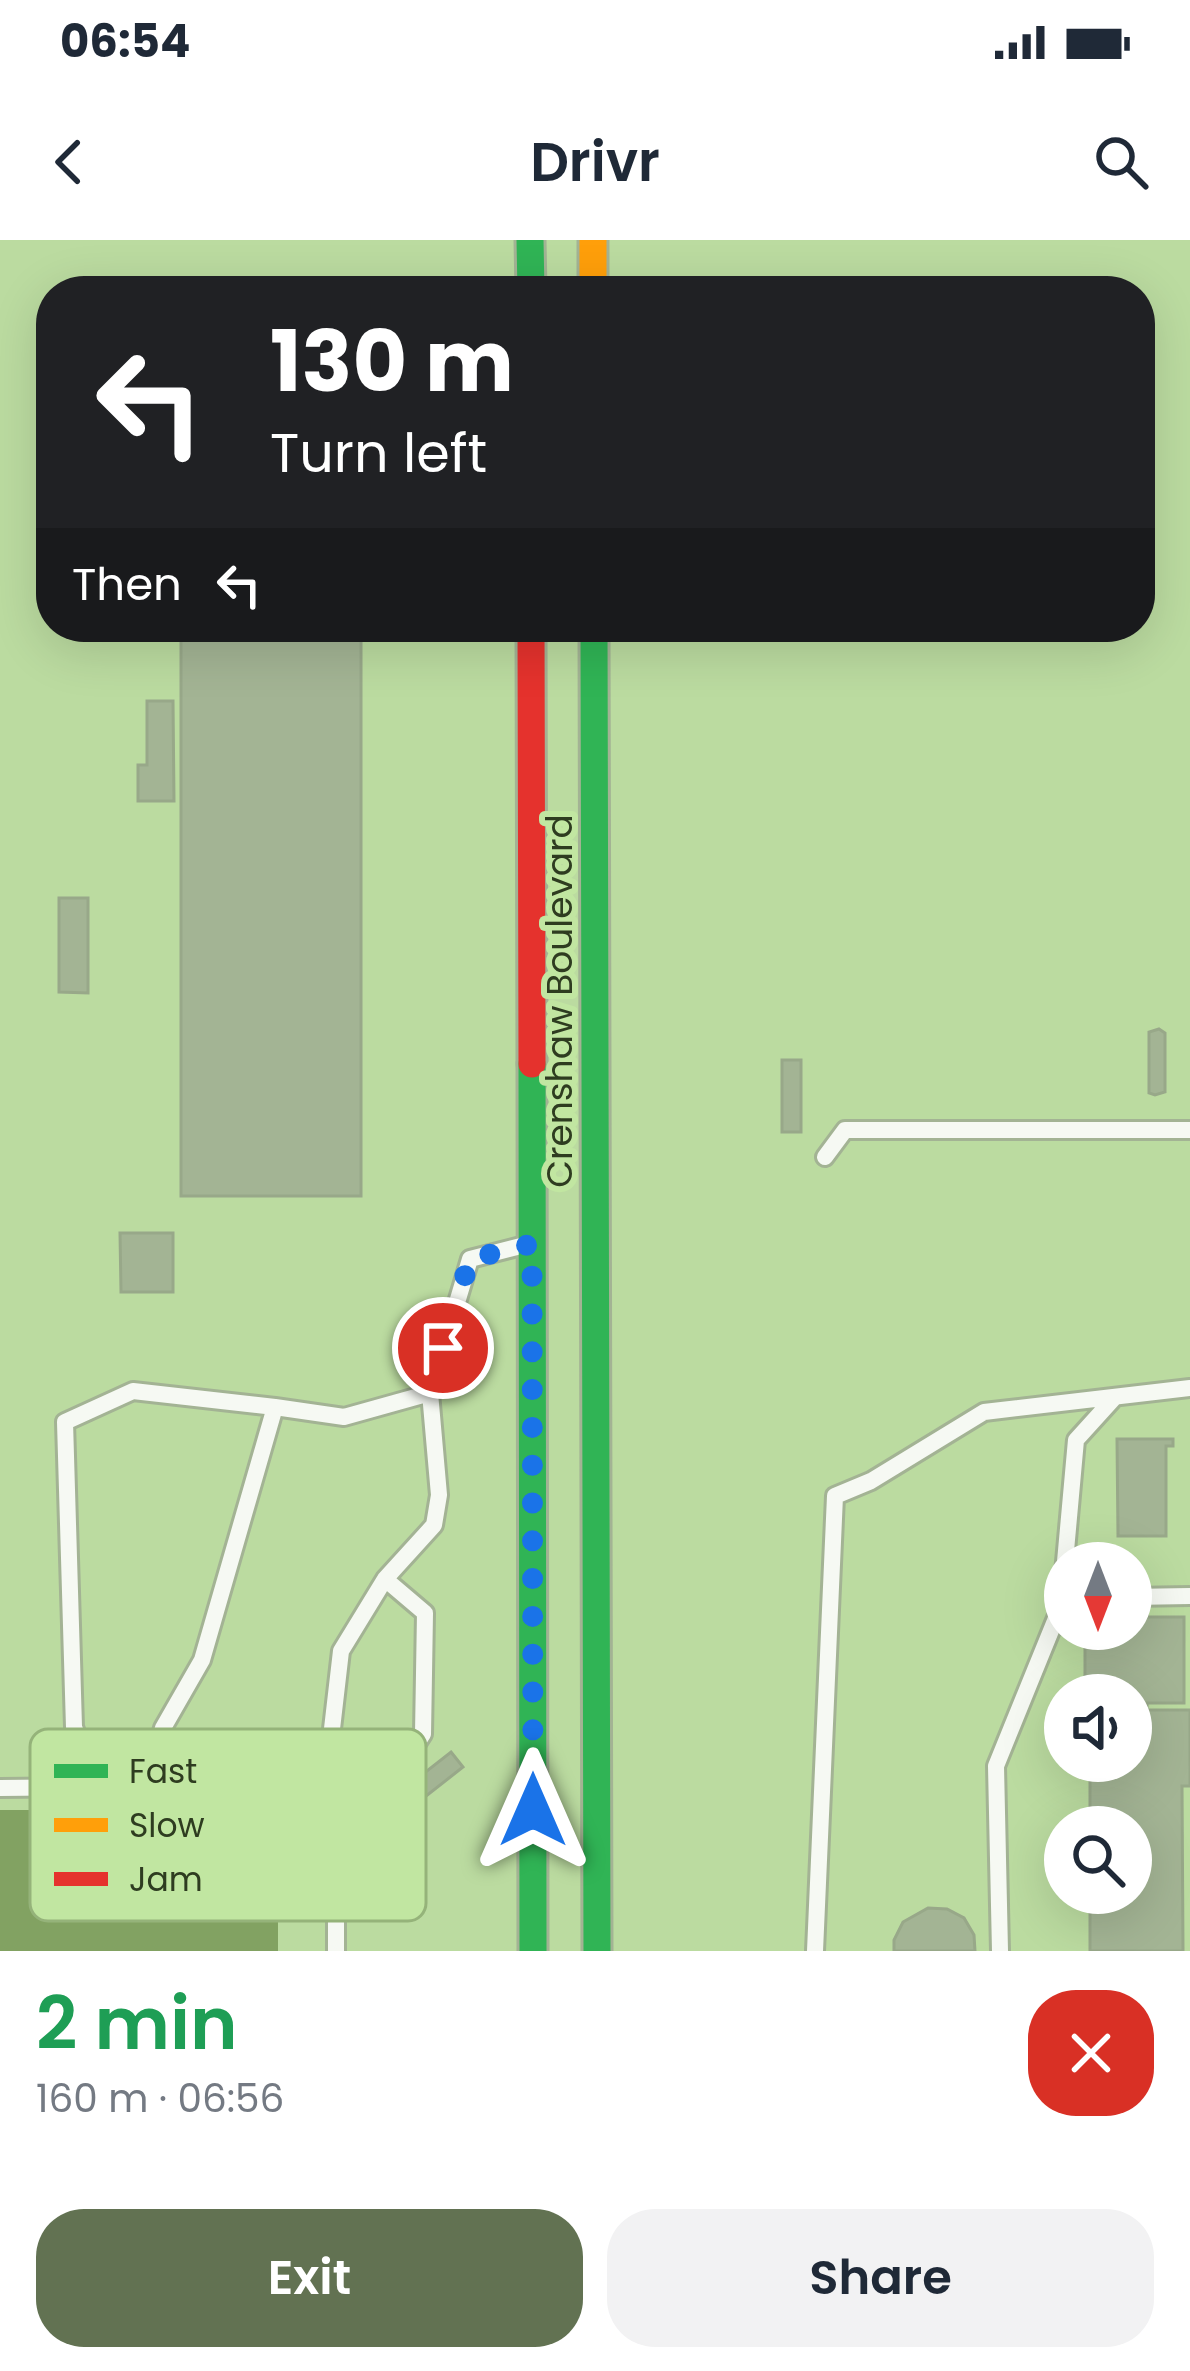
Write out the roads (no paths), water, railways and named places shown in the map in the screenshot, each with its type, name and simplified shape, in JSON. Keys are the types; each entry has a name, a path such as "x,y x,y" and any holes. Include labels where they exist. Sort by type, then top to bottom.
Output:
{"main road":[{"path":"530,240 530,276"},
{"path":"593,240 593,276"},
{"name":"Crenshaw Boulevard","path":"531,642 533,1951"},
{"name":"Crenshaw Boulevard","path":"594,642 597,1951"}],"lane":[{"path":"826,1157 845,1130 1190,1130"},
{"path":"332,1729 341,1651 385,1579 434,1525 439,1495 430,1393 470,1259 532,1244"},
{"path":"815,1951 835,1496 872,1481 984,1412 1190,1388"},
{"path":"75,1729 65,1422 133,1391 344,1417 430,1393"},
{"path":"1068,1542 1076,1439 1114,1397"},
{"path":"162,1729 202,1660 275,1407"},
{"path":"385,1579 424,1613 423,1729"},
{"path":"1152,1598 1190,1597"},
{"path":"1000,1951 995,1766 1044,1645"},
{"path":"0,1788 30,1787"},
{"path":"335,1921 336,1951"}]}
